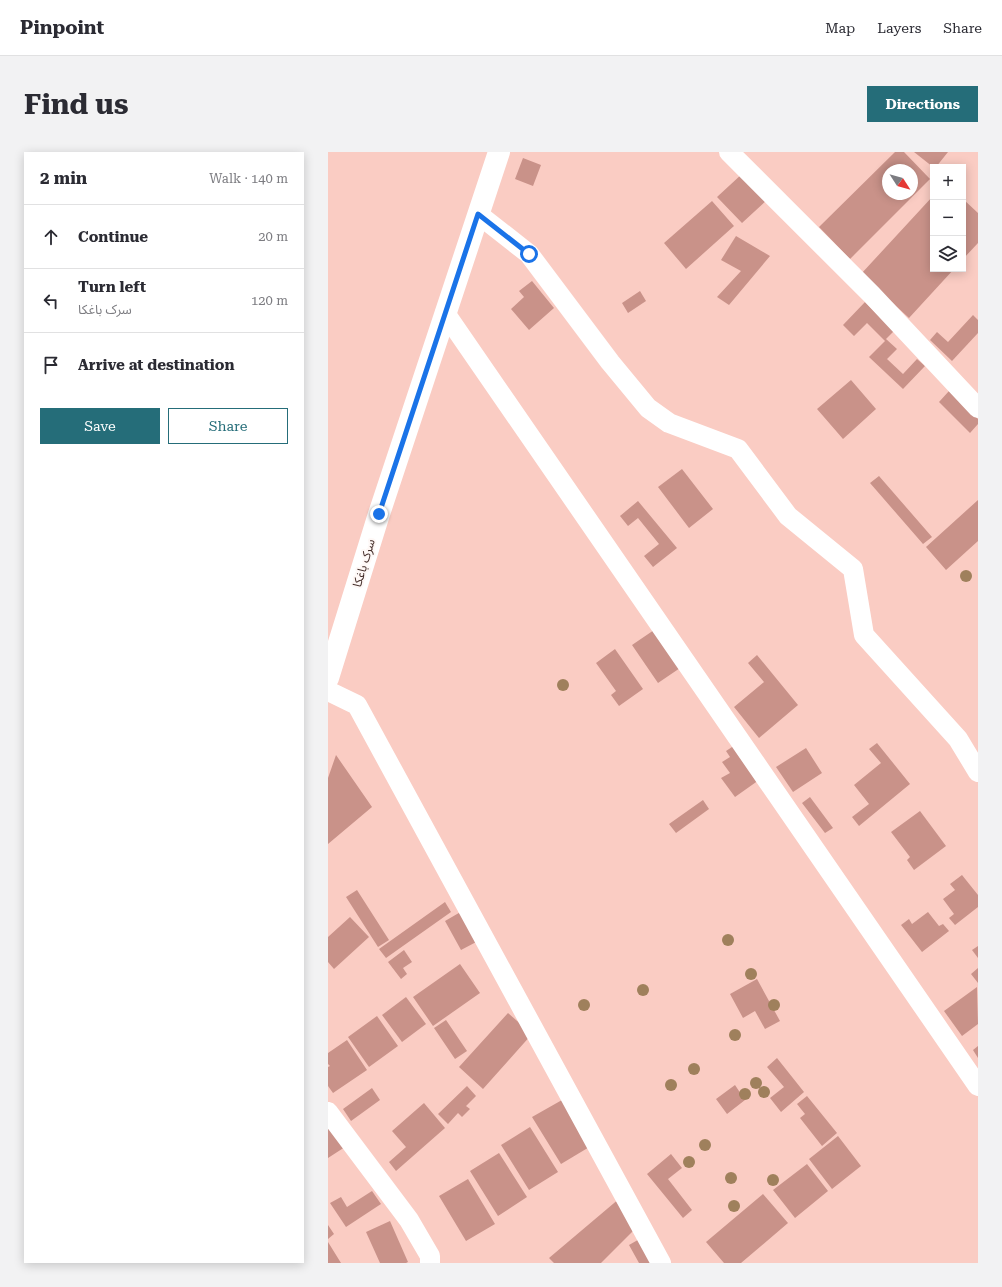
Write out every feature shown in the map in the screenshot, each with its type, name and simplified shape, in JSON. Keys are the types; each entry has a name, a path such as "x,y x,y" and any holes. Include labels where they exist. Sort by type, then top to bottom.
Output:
{"street":[{"path":"729,152 872,296 978,408"},
{"name":"سرک باغکا","path":"328,678 379,514 478,214 496,153"},
{"path":"478,214 529,254 610,362 648,408 670,423 738,449 788,516 853,569 864,636 958,739 978,772"},
{"path":"445,313 978,1086"},
{"path":"328,692 357,705 661,1263"},
{"path":"328,1112 409,1220 430,1256 430,1263"}],"building":[{"path":"895,152 904,152 916,164 883,164"},
{"path":"914,152 948,152 938,164 930,165"},
{"path":"523,158 541,165 533,186 515,179"},
{"path":"882,165 882,200 909,200 850,259 819,227"},
{"path":"918,167 930,179 918,191"},
{"path":"743,173 768,199 742,223 717,197"},
{"path":"930,199 930,272 951,272 909,318 861,274"},
{"path":"712,201 734,226 686,269 664,243"},
{"path":"966,202 978,213 978,243 966,256"},
{"path":"736,236 770,256 729,305 717,297 741,271 721,260"},
{"path":"532,281 554,308 529,330 511,309 524,297 519,291"},
{"path":"640,291 646,301 628,313 622,303"},
{"path":"865,302 894,331 886,339 897,349 887,359 903,374 917,359 925,366 903,389 869,357 885,341 867,323 854,336 843,325"},
{"path":"973,315 978,320 978,333 952,361 930,340 937,332 948,342"},
{"path":"851,380 876,409 843,439 817,409"},
{"path":"949,391 978,419 978,424 970,433 939,402"},
{"path":"682,469 713,509 689,528 658,487"},
{"path":"879,476 932,537 923,544 870,483"},
{"path":"978,500 978,541 946,570 926,547"},
{"path":"638,501 677,548 653,567 644,556 659,544 638,518 628,526 620,516"},
{"path":"657,628 683,666 658,683 632,645"},
{"path":"615,649 643,689 619,706 611,695 616,691 596,663"},
{"path":"757,655 798,705 759,738 734,707 764,682 748,663"},
{"path":"877,743 910,784 859,826 852,817 869,804 854,785 881,763 869,749"},
{"path":"735,745 759,780 735,797 721,778 730,773 722,762 730,757 726,751"},
{"path":"806,748 822,773 793,792 776,767"},
{"path":"336,755 372,807 328,844 328,778"},
{"path":"810,797 833,828 825,833 802,803"},
{"path":"703,800 709,809 676,833 669,824"},
{"path":"920,811 946,846 914,870 907,860 910,857 891,832"},
{"path":"962,875 978,895 978,907 955,925 949,918 954,914 943,899 955,890 950,884"},
{"path":"357,890 389,940 378,947 346,897"},
{"path":"445,902 451,912 386,958 379,949"},
{"path":"464,910 480,940 461,950 445,921"},
{"path":"928,912 939,926 943,924 949,931 922,952 901,925 909,919 912,924"},
{"path":"350,917 369,937 334,969 328,962 328,937"},
{"path":"978,946 978,958 972,950"},
{"path":"404,950 412,962 403,968 407,974 401,979 388,962"},
{"path":"460,964 480,993 433,1026 413,997"},
{"path":"978,968 978,983 971,974"},
{"path":"757,979 780,1021 765,1029 755,1011 743,1018 730,994"},
{"path":"977,987 978,1024 962,1036 944,1011"},
{"path":"406,997 426,1024 402,1042 382,1015"},
{"path":"508,1013 532,1034 483,1089 459,1067"},
{"path":"377,1016 398,1046 369,1067 348,1037"},
{"path":"446,1020 467,1051 455,1059 434,1028"},
{"path":"347,1040 367,1070 333,1093 328,1086 328,1067 330,1066 328,1064 328,1053"},
{"path":"978,1046 978,1058 973,1050"},
{"path":"777,1058 804,1092 781,1112 770,1098 784,1087 767,1067"},
{"path":"735,1085 745,1100 727,1114 716,1099"},
{"path":"467,1086 476,1096 466,1106 470,1109 462,1117 458,1113 448,1124 438,1114"},
{"path":"372,1088 380,1100 351,1121 343,1109"},
{"path":"807,1096 837,1133 822,1146 800,1118 805,1114 797,1104"},
{"path":"562,1100 591,1146 561,1164 532,1117"},
{"path":"424,1103 445,1128 396,1171 389,1162 406,1147 392,1131"},
{"path":"328,1120 345,1147 328,1158"},
{"path":"530,1127 558,1172 529,1190 501,1145"},
{"path":"838,1136 861,1166 832,1189 809,1159"},
{"path":"499,1153 527,1197 498,1216 470,1171"},
{"path":"671,1154 682,1168 668,1179 692,1210 683,1218 647,1174"},
{"path":"807,1164 828,1191 795,1218 773,1190"},
{"path":"468,1179 495,1224 466,1241 439,1196"},
{"path":"372,1191 381,1204 346,1227 330,1203 341,1197 347,1207"},
{"path":"763,1194 788,1223 741,1263 724,1263 706,1242"},
{"path":"620,1198 637,1227 601,1263 554,1263 549,1258"},
{"path":"390,1221 408,1262 406,1263 380,1263 366,1232"},
{"path":"328,1225 334,1234 328,1239"},
{"path":"643,1237 656,1263 639,1263 629,1245"},
{"path":"328,1242 341,1263 328,1263"}],"route":[{"path":"379,514 478,214 529,254"}]}
